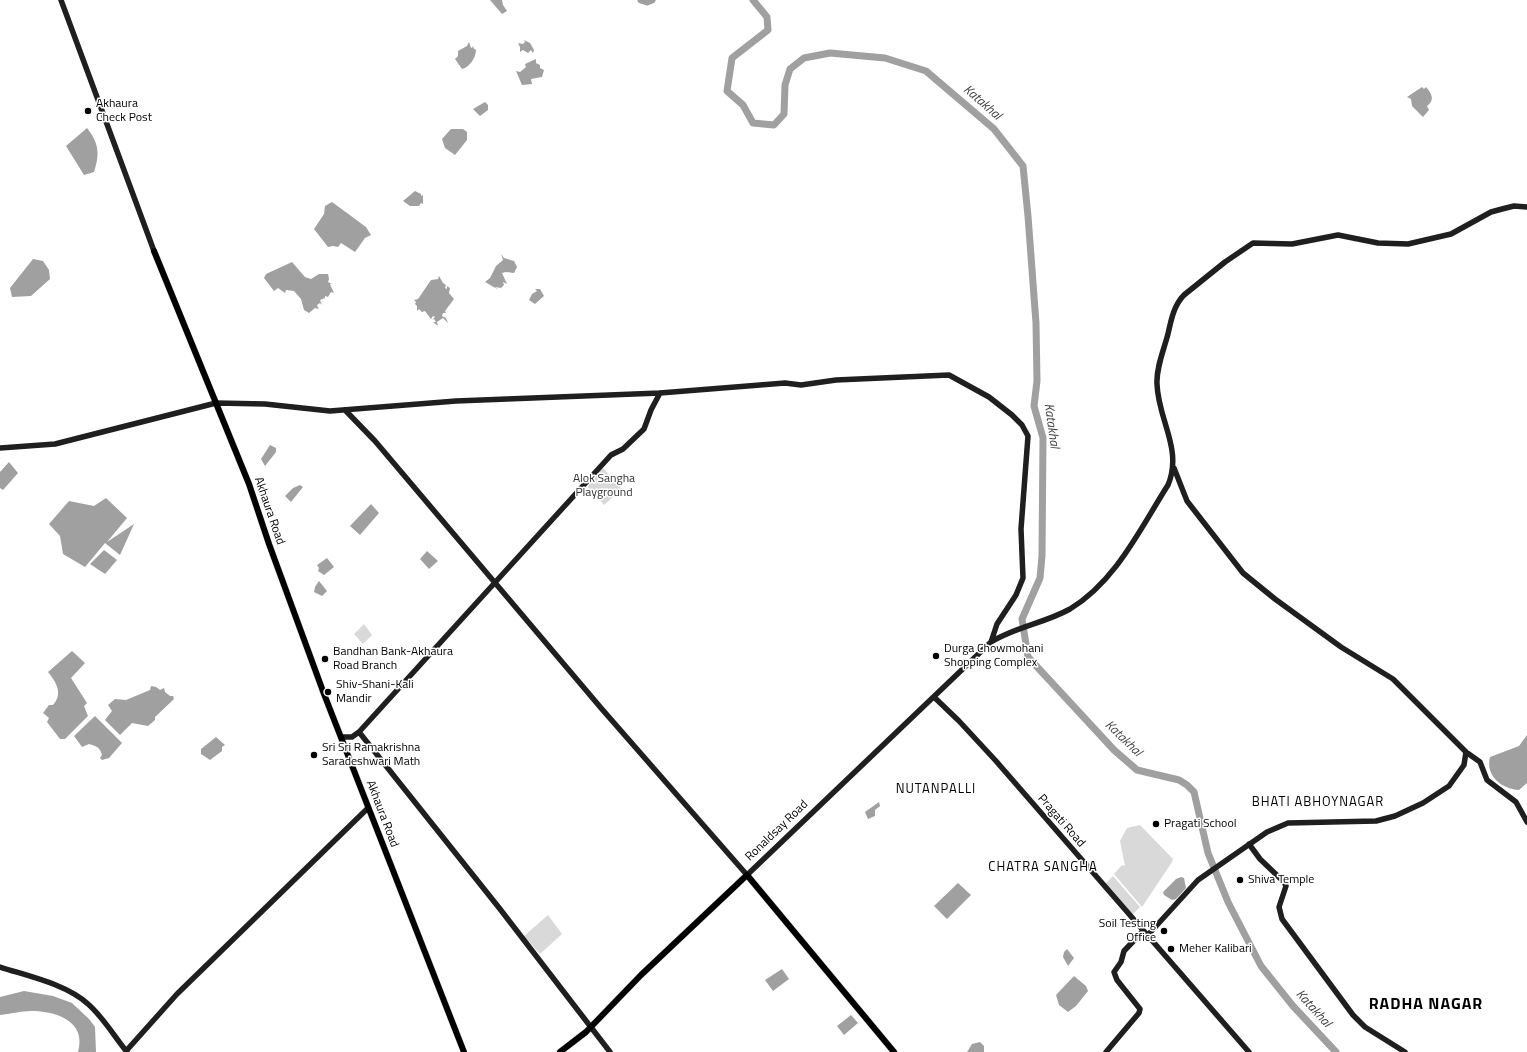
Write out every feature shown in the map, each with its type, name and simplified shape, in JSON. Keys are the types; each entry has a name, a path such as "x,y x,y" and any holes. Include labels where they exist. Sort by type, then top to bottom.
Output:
{"main road":[{"name":"Akhaura Road","path":"154,251 249,484 269,544 341,737 464,1052"},
{"name":"Ronaldsay Road","path":"560,1052 577,1040 641,975 746,875"},
{"path":"746,875 894,1052"}],"street":[{"path":"61,0 154,251"},
{"path":"1527,207 1514,206 1496,210 1451,234 1408,244 1378,243 1338,235 1292,244 1258,242 1247,245 1184,295 1178,303 1172,318 1157,385 1174,457 1174,468 1187,500 1243,573 1275,599 1340,646 1393,679 1466,752 1480,762 1487,780 1516,802 1527,822"},
{"path":"0,448 51,445 216,404 265,404 308,409 345,410 456,402 660,393 785,383 801,385 836,380 949,375 989,397 1012,415 1026,431 1029,442 1021,529 1024,569 1023,578 1016,595 997,624 991,642"},
{"path":"341,737 352,737 359,732 611,455 623,449 644,429 651,410 660,393"},
{"path":"345,410 375,441 601,708 746,875"},
{"name":"Ronaldsay Road","path":"746,875 991,642 1013,631 1049,619 1078,603 1109,576 1168,485 1174,468"},
{"name":"Pragati Road","path":"934,697 959,721 996,761 1249,1052"},
{"path":"359,732 610,1052"},
{"path":"1106,1052 1139,1013 1140,1009 1117,980 1114,972 1121,962 1124,951 1145,933 1198,880 1230,856 1267,832 1288,823 1376,821 1395,816 1423,803 1449,786 1464,765 1466,752"},
{"path":"0,967 62,988 76,995 96,1012 127,1052 176,994 368,808"},
{"path":"1249,844 1260,859 1284,882 1286,886 1279,907 1282,919 1353,1015 1365,1027 1405,1052"},
{"path":"120,1052 121,1044"}],"green space":[{"name":"Alok Sangha Playground","path":"603,468 622,489 604,505 588,487 592,479"},
{"path":"364,624 372,635 363,644 354,634"},
{"path":"1140,825 1173,859 1142,907 1114,874 1122,865 1125,866 1120,841 1127,828"},
{"path":"1113,876 1140,907 1131,916 1105,884"},
{"path":"548,915 562,934 540,954 524,936"}],"shaded area":[{"path":"490,0 502,0 507,11 502,14"},
{"path":"524,40 530,43 534,50 533,53 531,50 528,53 523,50 520,52 518,43 523,44 525,42"},
{"path":"469,42 471,48 474,46 473,48 476,50 476,53 470,64 462,69 455,59 458,56 458,51 467,46"},
{"path":"536,59 536,63 544,70 542,77 531,79 532,84 522,85 516,71 520,72 526,67 525,64"},
{"path":"1422,87 1424,89 1426,87 1432,97 1430,104 1427,106 1429,110 1423,117 1412,106 1411,99 1407,97"},
{"path":"485,102 488,105 488,110 480,116 473,109"},
{"path":"87,128 94,139 98,154 94,172 84,175 66,146"},
{"path":"451,129 463,129 467,132 467,140 455,155 445,148 442,139"},
{"path":"415,191 421,194 421,196 423,195 423,204 421,203 419,206 410,206 403,201"},
{"path":"332,202 366,227 371,235 365,238 355,252 341,243 338,247 328,247 314,229 324,214 325,206"},
{"path":"501,254 504,258 514,261 517,267 514,273 502,273 507,284 503,282 504,285 501,288 495,287 499,290 485,282 490,278 496,266 503,260"},
{"path":"33,259 43,261 49,270 50,279 31,296 12,297 10,288"},
{"path":"292,262 305,277 311,279 319,274 328,274 328,282 332,284 330,284 334,293 331,292 328,297 325,296 325,298 320,300 322,305 320,303 317,305 318,308 319,307 318,309 315,308 309,313 304,310 301,299 294,291 286,290 285,293 278,288 274,291 264,278 266,274"},
{"path":"439,276 446,285 445,288 447,289 447,286 450,288 449,293 454,299 445,311 446,313 443,313 442,316 446,318 448,323 443,318 437,322 438,326 433,322 436,322 434,319 432,320 435,317 433,316 431,319 425,311 422,312 419,309 417,311 417,306 415,304 416,302 414,300 418,299 431,280 438,279"},
{"path":"535,289 540,289 544,296 535,304 529,300 532,294 537,291"},
{"path":"270,445 276,448 276,452 265,466 261,459"},
{"path":"9,462 18,473 3,490 0,488 0,472"},
{"path":"300,485 303,487 291,502 285,496 293,488"},
{"path":"106,498 127,518 107,542 134,524 120,555 105,543 85,567 63,554 60,536 49,524 69,501 94,506"},
{"path":"371,504 379,513 360,535 350,526"},
{"path":"104,550 117,560 105,574 90,564"},
{"path":"427,551 438,561 429,569 420,559"},
{"path":"327,558 334,567 324,575 318,571 319,568 317,565"},
{"path":"319,581 327,591 322,596 314,592"},
{"path":"72,651 85,663 71,678 87,703 84,706 88,716 65,739 60,739 47,722 49,718 43,713 49,705 53,705 58,697 58,688 48,672"},
{"path":"151,686 160,690 164,688 165,692 170,696 173,696 174,699 155,717 155,720 148,726 132,723 120,735 105,720 112,711 108,705 115,699 126,700 150,690"},
{"path":"95,716 122,743 109,758 102,760 100,758 102,755 101,752 97,747 89,744 82,747 74,736"},
{"path":"1527,735 1527,783 1519,790 1513,789 1501,784 1492,776 1489,764 1490,757 1519,746"},
{"path":"216,737 225,745 222,747 222,751 210,760 201,754 201,749"},
{"path":"879,802 880,806 875,810 875,816 868,819 865,812"},
{"path":"1181,877 1184,878 1186,888 1176,899 1172,900 1164,895 1163,892 1176,879"},
{"path":"958,883 971,895 947,919 934,906"},
{"path":"1067,949 1074,958 1068,966 1063,957 1064,952"},
{"path":"782,969 789,979 773,991 765,980"},
{"path":"1074,976 1086,986 1088,991 1076,1006 1068,1012 1059,1005 1056,995"},
{"path":"24,991 53,996 72,1003 89,1019 95,1027 96,1052 78,1052 80,1041 74,1025 59,1016 41,1011 23,1011 0,1015 0,997"},
{"path":"851,1015 858,1023 844,1035 837,1026"},
{"path":"980,1042 984,1046 984,1052 967,1052 972,1044"}],"waterway":[{"name":"Katakhal","path":"641,0 647,2 652,0"},
{"name":"Katakhal","path":"753,0 767,17 768,30 732,58 727,91 743,105 753,123 774,125 784,114 785,85 790,69 804,58 830,53 885,58 926,71 994,129 1023,166 1036,323 1037,381 1034,406 1043,438 1042,556 1040,578 1022,619 1028,657 1114,750 1137,770 1179,780 1194,792 1208,853 1228,902 1261,966 1293,1006 1336,1052"}],"place":[{"name":"Akhaura Check Post","path":"88,111"},
{"name":"Durga Chowmohani Shopping Complex","path":"936,656"},
{"name":"Bandhan Bank-Akhaura Road Branch","path":"325,659"},
{"name":"Shiv-Shani-Kali Mandir","path":"328,692"},
{"name":"Sri Sri Ramakrishna Saradeshwari Math","path":"314,755"},
{"name":"Pragati School","path":"1156,824"},
{"name":"Shiva Temple","path":"1240,880"},
{"name":"Soil Testing Office","path":"1164,931"},
{"name":"Meher Kalibari","path":"1171,949"}],"district":[{"name":"NUTANPALLI","path":"936,790"},
{"name":"BHATI ABHOYNAGAR","path":"1318,803"},
{"name":"CHATRA SANGHA","path":"1043,868"},
{"name":"RADHA NAGAR","path":"1426,1005"}]}
